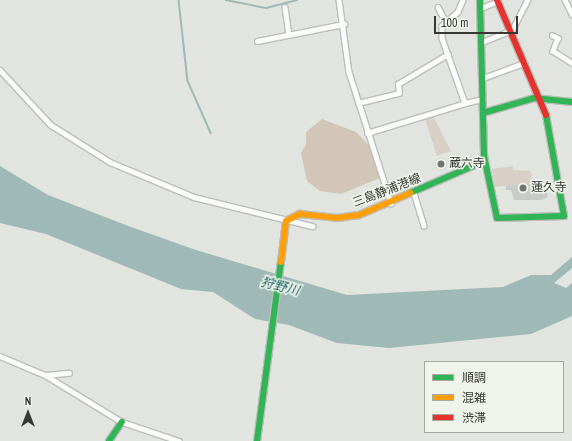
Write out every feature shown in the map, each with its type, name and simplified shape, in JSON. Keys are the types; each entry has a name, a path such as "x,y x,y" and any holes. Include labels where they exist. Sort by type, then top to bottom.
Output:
{"main road":[{"path":"480,0 484,155 496,218 564,216 553,163 550,125 498,1"},
{"path":"483,113 538,97 572,102"},
{"name":"三島静浦港線","path":"286,221 300,214 348,218 414,194 470,170 484,155"},
{"path":"257,441 286,221"},
{"path":"109,441 122,422"}],"street":[{"path":"339,0 344,24 349,72 367,133 391,203"},
{"path":"464,0 446,22 441,33 465,103"},
{"path":"482,42 511,31 527,0"},
{"path":"565,0 572,14"},
{"path":"481,8 498,1"},
{"path":"284,7 289,35"},
{"path":"438,7 446,22"},
{"path":"257,42 344,24"},
{"path":"552,35 558,38 553,50 572,63"},
{"path":"358,103 399,93 398,84 448,54"},
{"path":"483,78 524,63"},
{"path":"0,70 51,125 110,162 194,197 286,221 312,226"},
{"path":"367,133 465,103 483,99"},
{"path":"414,194 424,225"},
{"path":"0,356 45,375 122,422 179,441"},
{"path":"45,375 69,373"}],"shaded area":[{"path":"433,116 451,151 437,156 425,119"},
{"path":"322,119 356,132 371,147 380,178 341,194 320,191 307,181 301,153 306,144 306,132"},
{"path":"513,166 513,170 531,171 532,183 495,187 492,169"}],"water":[{"name":"狩野川","path":"0,166 48,195 131,227 196,250 347,295 503,287 531,275 551,275 572,257 572,268 554,283 566,288 572,283 572,316 531,334 389,348 337,343 289,325 255,319 213,292 181,289 46,234 0,223"}],"building":[{"name":"蔵六寺","path":"443,158 446,159 446,169 439,170 436,169 435,162 436,159"},
{"name":"蓮久寺","path":"538,182 539,192 547,192 548,197 542,200 514,200 511,190 506,190 506,186"}],"waterway":[{"path":"179,0 188,81 211,133"},
{"path":"226,0 266,8 297,0"}],"traffic: fast":[{"path":"410,193 480,163 484,155 480,0"},
{"path":"483,113 534,98 572,102"},
{"path":"484,156 497,218 564,216 546,115"},
{"path":"257,441 281,262"},
{"path":"109,441 122,422"}],"traffic: slow":[{"path":"281,262 286,221 300,214 337,218 359,215 410,193"}],"traffic: jam":[{"path":"497,0 546,115"}],"place":[{"name":"蔵六寺","path":"441,164"},
{"name":"蓮久寺","path":"523,188"}]}
